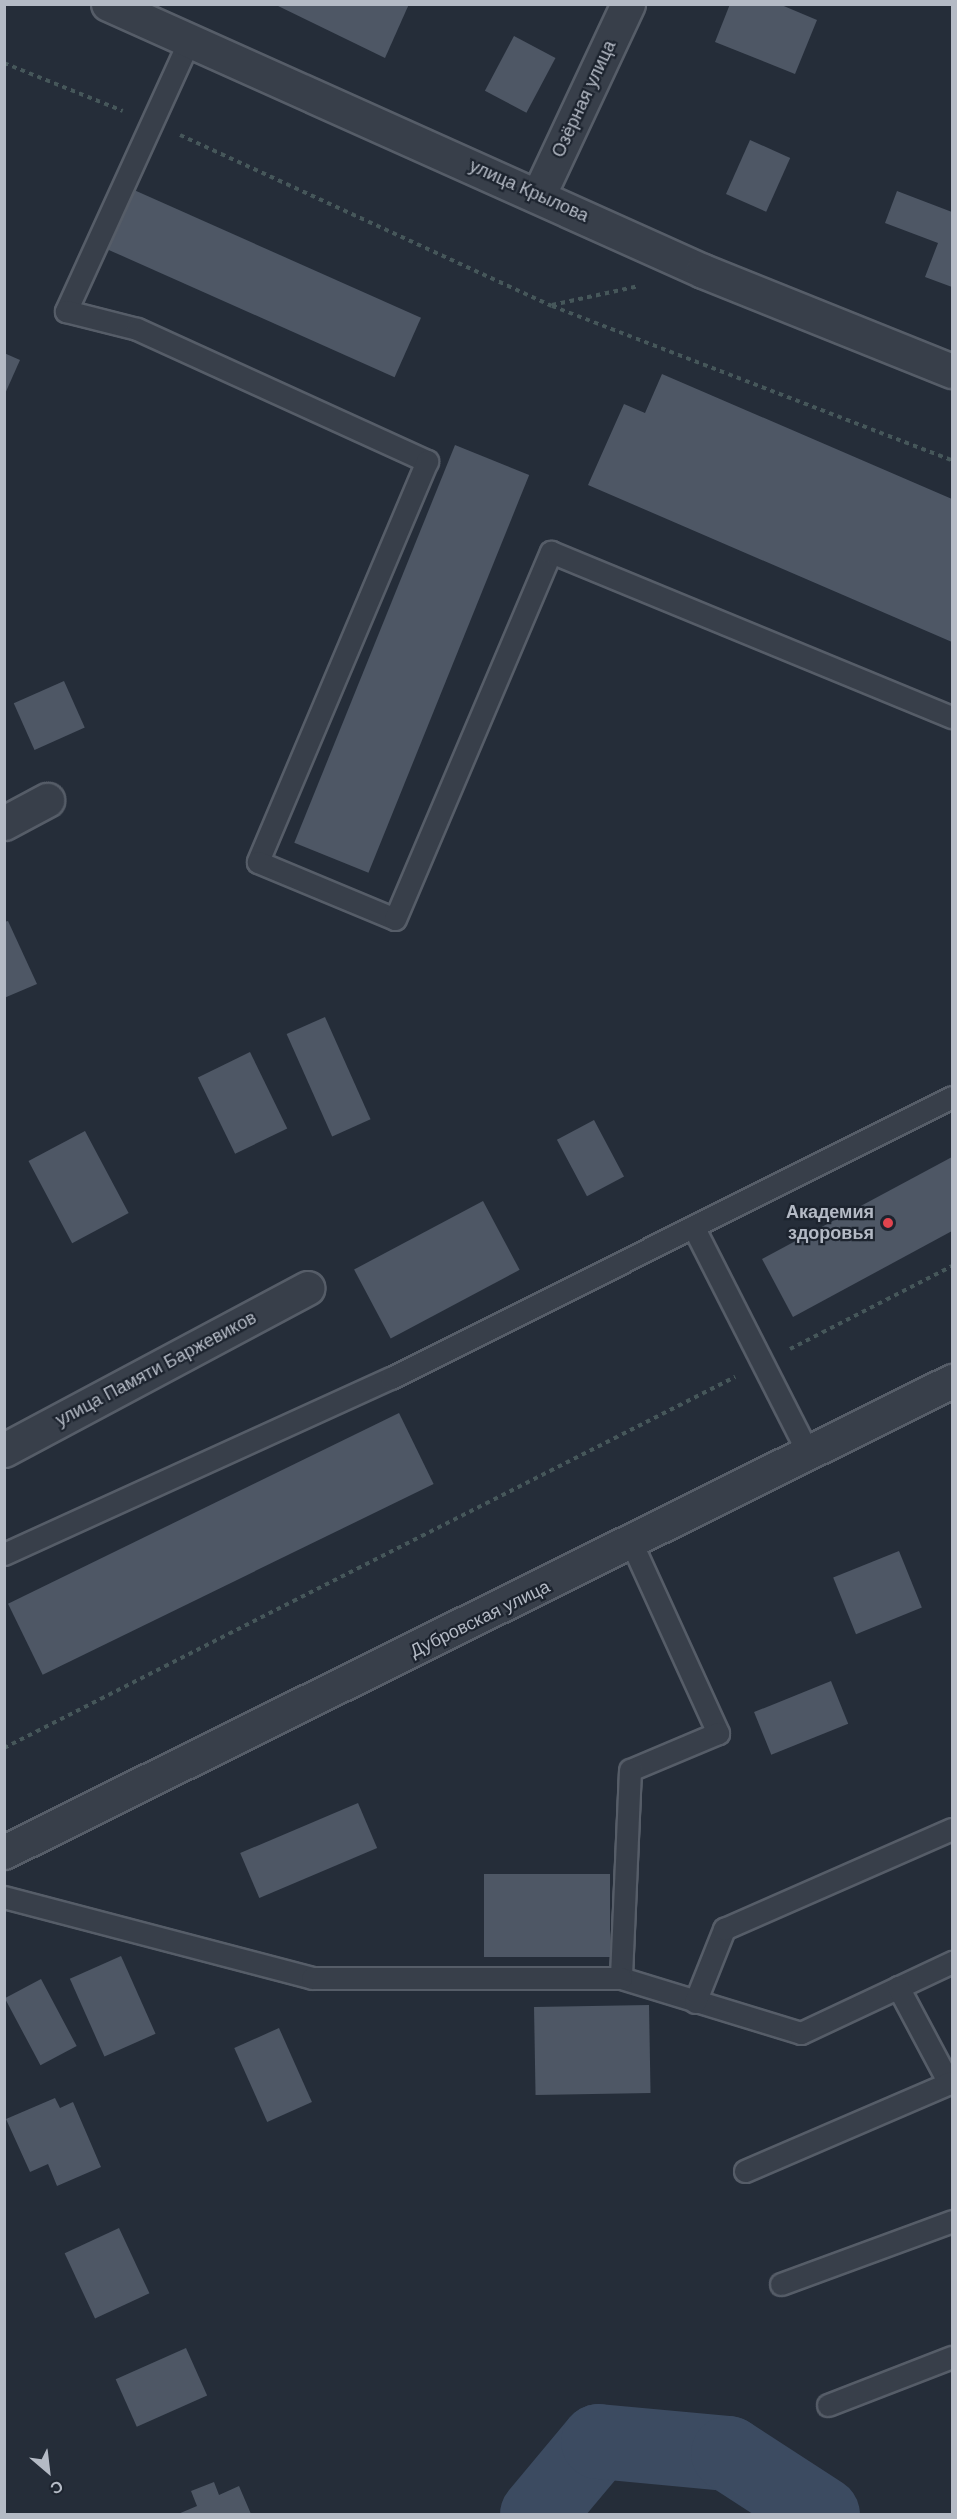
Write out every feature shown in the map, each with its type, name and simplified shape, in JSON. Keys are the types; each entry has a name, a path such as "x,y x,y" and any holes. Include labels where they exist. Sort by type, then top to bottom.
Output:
{"street":[{"name":"улица Крылова","path":"108,4 539,194 703,271 952,371"},
{"name":"Озёрная улица","path":"539,194 628,4"},
{"path":"4,823 47,800"},
{"name":"улица Памяти Баржевиков","path":"4,1450 308,1288"},
{"name":"Дубровская улица","path":"4,1852 632,1544 952,1381"}],"lane":[{"path":"189,41 150,122 66,311 137,329 427,461 258,862 395,919 551,552 952,717"},
{"path":"4,1554 391,1378 695,1230 952,1097"},
{"path":"695,1230 809,1455"},
{"path":"621,1978 630,1770 718,1733 632,1544"},
{"path":"695,2002 724,1929 952,1828"},
{"path":"4,1898 312,1978 621,1978 801,2033 952,1962"},
{"path":"745,2171 951,2083 898,1987"},
{"path":"781,2284 952,2221"},
{"path":"828,2405 952,2357"}],"path":[{"path":"4,63 150,122 552,306 952,460"},
{"path":"552,306 645,284"},
{"path":"4,1749 952,1266"}],"building":[{"path":"274,4 409,4 385,58"},
{"path":"730,4 779,4 817,20 795,74 715,42"},
{"path":"514,36 555,58 526,113 485,91"},
{"path":"750,140 790,158 766,212 726,194"},
{"path":"125,186 421,318 395,377 99,245"},
{"path":"897,191 952,212 952,287 925,277 938,243 885,223"},
{"path":"4,353 20,360 4,396"},
{"path":"662,374 952,499 952,642 588,485 624,404 645,413"},
{"path":"455,445 529,475 368,873 294,843"},
{"path":"64,681 85,728 34,750 14,703"},
{"path":"8,921 37,984 4,998 4,922"},
{"path":"325,1017 371,1119 332,1136 287,1034"},
{"path":"250,1052 287,1128 235,1154 198,1077"},
{"path":"594,1120 624,1177 587,1196 557,1140"},
{"path":"85,1131 129,1213 72,1243 28,1161"},
{"path":"952,1157 952,1231 793,1317 762,1259"},
{"path":"483,1201 520,1270 391,1338 354,1270"},
{"path":"399,1413 434,1484 43,1675 8,1604"},
{"path":"899,1551 922,1608 856,1634 833,1578"},
{"path":"831,1681 848,1724 771,1755 754,1712"},
{"path":"358,1803 377,1848 259,1898 240,1853"},
{"path":"484,1874 610,1874 610,1957 484,1957"},
{"path":"121,1956 156,2034 104,2056 70,1979"},
{"path":"41,1979 77,2046 40,2065 5,1998"},
{"path":"649,2005 651,2093 536,2095 534,2007"},
{"path":"279,2028 312,2102 267,2122 234,2048"},
{"path":"55,2098 60,2108 73,2102 101,2167 57,2186 48,2164 30,2172 6,2119"},
{"path":"119,2228 149,2293 95,2319 65,2253"},
{"path":"186,2348 207,2396 137,2427 116,2379"},
{"path":"214,2482 219,2495 239,2486 251,2514 178,2514 197,2506 191,2491"}],"waterway":[{"path":"537,2514 598,2441 728,2453 822,2514"}],"place":[{"name":"Академия здоровья","path":"888,1223"}]}
